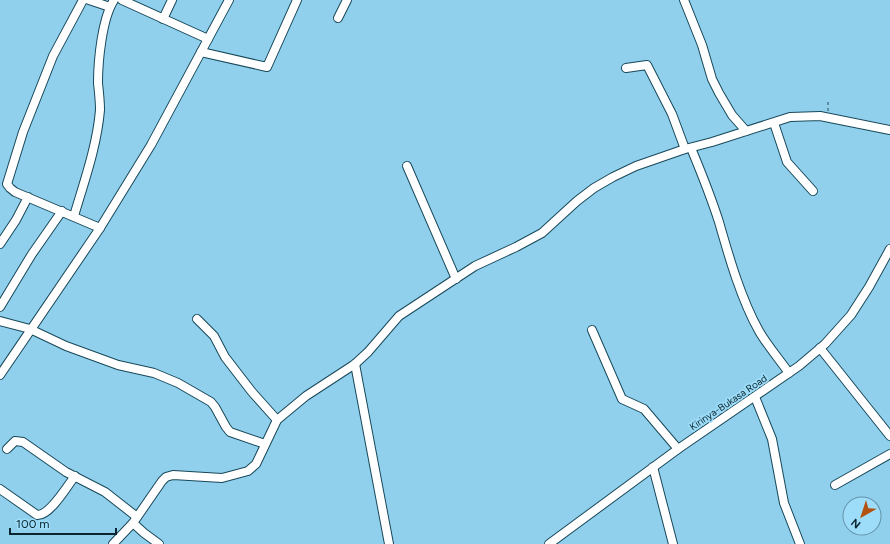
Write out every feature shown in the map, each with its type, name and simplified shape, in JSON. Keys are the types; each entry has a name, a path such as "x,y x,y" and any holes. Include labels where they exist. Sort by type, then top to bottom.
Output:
{"street":[{"path":"83,0 53,56 23,132 7,184 15,192 100,228"},
{"path":"74,216 98,124 100,110 98,84 99,66 103,33 107,15 112,3 89,0"},
{"path":"122,0 208,39"},
{"path":"163,19 172,0"},
{"path":"0,375 100,228 151,145 229,0"},
{"path":"200,52 267,67 297,0"},
{"path":"338,18 347,0"},
{"path":"684,0 702,45 712,79 732,115 746,132"},
{"path":"626,68 647,65 672,114 712,202 738,282 754,321 759,331 789,373"},
{"path":"113,544 135,520 166,477 181,474 222,478 244,473 254,466 277,420 306,396 355,364 375,346 399,316 475,266 542,233 577,201 594,188 613,177 636,166 688,148 746,132 790,117 820,116 890,130"},
{"path":"774,123 787,162 813,191"},
{"path":"407,166 456,279"},
{"path":"0,244 16,220 28,197"},
{"path":"0,307 32,254 62,211"},
{"name":"Kirinya-Bukasa Road","path":"549,544 678,449 789,373 820,348 851,315 890,250"},
{"path":"197,319 214,336 225,356 252,392 277,420"},
{"path":"0,321 30,329 66,346 118,365 154,373 178,383 211,402 230,432 265,444"},
{"path":"592,330 622,399 644,409 678,449"},
{"path":"820,348 890,436"},
{"path":"355,364 389,544"},
{"path":"755,397 772,439 786,510 800,544"},
{"path":"6,449 15,441 23,442 66,472 105,492 159,544"},
{"path":"835,485 890,454"},
{"path":"653,467 673,544"},
{"path":"0,489 37,515 41,516 48,512 75,476"}]}
